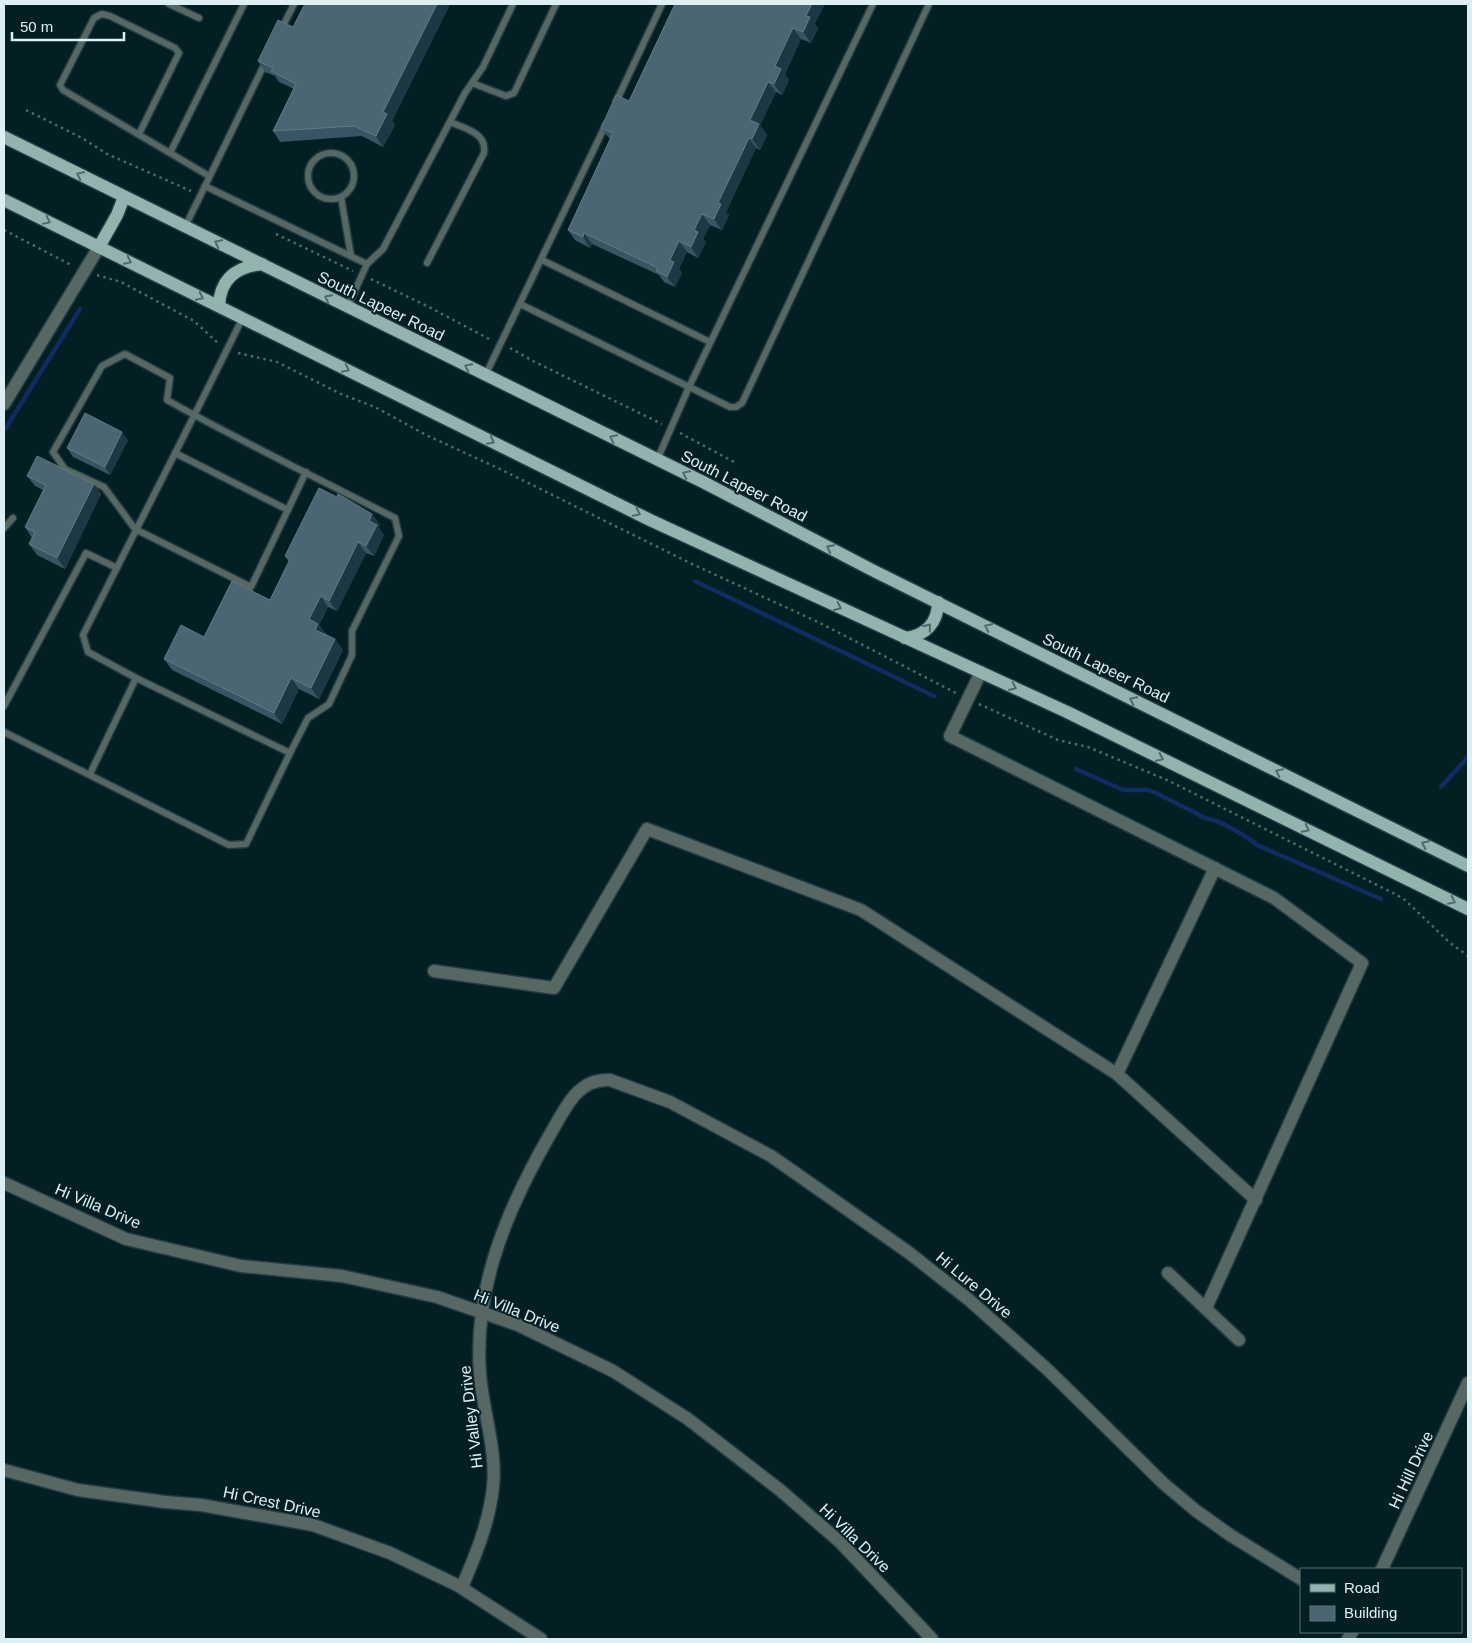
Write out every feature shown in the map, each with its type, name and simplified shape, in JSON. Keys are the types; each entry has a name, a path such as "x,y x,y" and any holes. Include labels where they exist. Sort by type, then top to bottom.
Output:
{"main road":[{"name":"South Lapeer Road","path":"4,137 657,460 1468,866"},
{"path":"99,247 118,215 124,197"},
{"path":"4,200 650,520 1067,712 1468,909"},
{"path":"219,306 219,294 228,277 247,266 262,264"},
{"path":"905,638 923,634 930,627 938,610 938,602"}],"street":[{"path":"4,404 99,247"},
{"path":"981,672 950,736 1274,898 1362,963 1206,1308"},
{"path":"434,971 554,988 647,829 861,910 1117,1074 1256,1200"},
{"path":"1117,1074 1215,868"},
{"name":"Hi Lure Drive","path":"586,1083 599,1079 610,1080 670,1102 771,1156 908,1252 968,1299 1048,1370 1163,1483 1195,1510 1230,1536 1300,1578"},
{"name":"Hi Valley Drive","path":"462,1588 488,1520 494,1473 480,1372 487,1278 523,1183 572,1098 586,1083"},
{"name":"Hi Villa Drive","path":"4,1183 126,1239 241,1266 342,1276 437,1297 518,1325 613,1371 688,1419 780,1490 840,1542 932,1639"},
{"path":"1168,1273 1239,1340"},
{"name":"Hi Hill Drive","path":"1382,1568 1468,1383"},
{"name":"Hi Crest Drive","path":"4,1470 78,1490 165,1502 201,1504 313,1525 390,1553 462,1588 541,1639"}],"lane":[{"path":"169,4 199,18"},
{"path":"170,153 244,4"},
{"path":"277,38 294,4"},
{"path":"347,308 367,264 383,249 450,122 472,82 483,67 514,4"},
{"path":"472,82 506,96 514,93 556,4"},
{"path":"613,110 662,4"},
{"path":"657,460 710,342 872,4"},
{"path":"520,304 730,407 736,407 742,403 929,4"},
{"path":"139,134 179,54 175,48 102,14 94,18 60,85 63,90 209,176"},
{"path":"185,227 269,55"},
{"path":"485,376 608,119"},
{"path":"427,263 484,154 485,144 481,136 450,122"},
{"path":"325,154 340,155 351,165 354,180 347,192 341,197 334,199 320,196 310,185 308,178 312,163 325,154"},
{"path":"206,186 367,264"},
{"path":"341,197 351,256"},
{"path":"542,260 710,342"},
{"path":"243,318 83,635 88,652 136,678 290,753"},
{"path":"4,732 229,845 246,844 308,718 329,704 352,655 352,631 399,536 396,518 167,400 170,378 125,354 102,366 52,452 65,469 104,488 135,529 251,587 306,472"},
{"path":"175,453 288,510"},
{"path":"4,528 13,518"},
{"path":"4,706 86,553 116,568"},
{"path":"90,774 136,678"}],"path":[{"path":"26,110 82,138 107,154 174,182 200,196"},
{"path":"4,230 71,265"},
{"path":"275,233 432,308 500,344 672,428 736,463"},
{"path":"101,277 121,282 194,321 220,344 228,348 248,356 267,358 341,394 376,406 442,444 502,470 660,546 690,563 812,620 968,698 1058,740 1088,746 1166,780 1397,895 1405,900 1449,942 1468,956"}],"building":[{"path":"305,4 437,4 383,112 387,114 376,136 354,126 273,131 296,84 271,71 273,68 258,61 278,20 293,27"},
{"path":"675,4 812,4 806,16 810,17 803,32 793,28 775,66 781,69 774,84 768,82 750,120 759,124 752,139 749,138 718,203 721,204 714,219 702,214 694,230 698,232 691,247 679,241 670,260 674,262 667,277 656,271 658,268 584,233 583,237 568,230 613,133 601,128 616,95 629,101"},
{"path":"85,413 122,432 105,467 67,448"},
{"path":"37,456 94,484 57,558 29,544 35,532 25,527 46,485 27,476"},
{"path":"319,488 337,497 338,494 372,514 369,521 377,525 366,546 358,542 329,601 321,596 309,619 318,624 315,630 335,639 311,688 291,678 274,713 164,659 181,625 204,637 232,581 270,600 290,559 285,556"}],"waterway":[{"path":"4,431 80,309"},
{"path":"695,581 934,696"},
{"path":"1441,787 1468,757"},
{"path":"1076,769 1123,790 1148,790 1156,793 1202,817 1230,828 1257,845 1381,899"}]}
